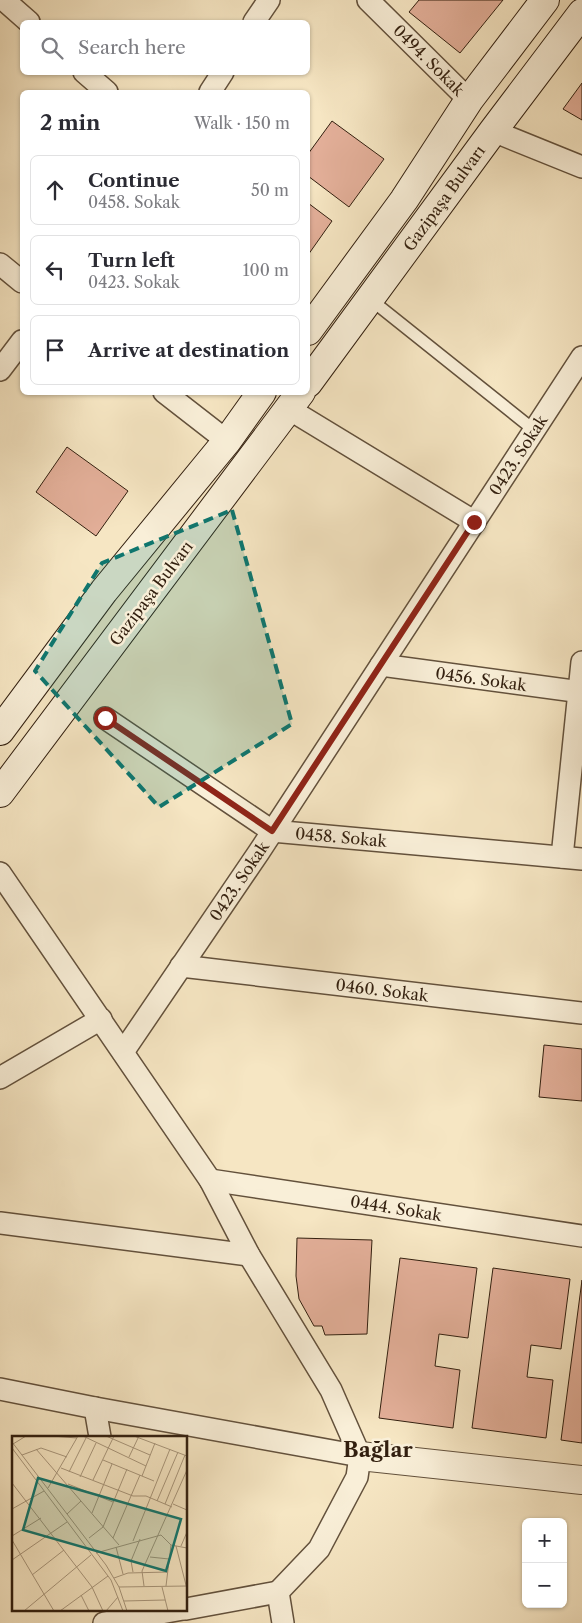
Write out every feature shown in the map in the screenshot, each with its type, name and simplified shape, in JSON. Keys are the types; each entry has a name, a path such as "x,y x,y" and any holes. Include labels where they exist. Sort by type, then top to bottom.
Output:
{"main road":[{"name":"Gazipaşa Bulvarı","path":"310,328 404,200 469,100 545,0"},
{"name":"Gazipaşa Bulvarı","path":"310,381 582,13"},
{"path":"0,731 104,591 226,441 260,395"},
{"name":"Gazipaşa Bulvarı","path":"0,793 295,401"},
{"path":"360,1456 582,1480"}],"street":[{"path":"4,0 27,20"},
{"path":"255,20 269,0"},
{"name":"0494. Sokak","path":"368,0 469,100"},
{"path":"87,75 105,90"},
{"path":"211,90 221,75"},
{"path":"493,131 582,168"},
{"path":"0,264 20,280"},
{"path":"0,370 20,345"},
{"name":"0423. Sokak","path":"123,1052 272,831 582,357"},
{"path":"168,395 226,441"},
{"path":"295,401 474,522"},
{"path":"572,858 582,662"},
{"name":"0456. Sokak","path":"381,665 581,692"},
{"name":"0458. Sokak","path":"105,718 272,831 572,858"},
{"path":"0,873 101,1019 166,1119 210,1180 249,1255 331,1390 360,1456 357,1477 319,1549 278,1592 188,1608"},
{"name":"0460. Sokak","path":"181,966 582,1013"},
{"path":"0,1078 101,1019"},
{"name":"0444. Sokak","path":"210,1180 582,1236"},
{"path":"0,1223 249,1255"},
{"path":"0,1389 360,1456"},
{"path":"95,1408 100,1436"},
{"path":"278,1592 284,1623"},
{"path":"104,1623 131,1614 174,1610"}],"lane":[{"path":"370,299 534,430"}],"highlighted area":[{"path":"232,510 292,724 159,807 35,671 102,563"}],"building":[{"path":"419,0 503,0 460,53 409,12"},
{"path":"582,83 582,120 563,109"},
{"path":"332,121 384,159 349,207 310,178 310,151"},
{"path":"310,204 332,221 310,252"},
{"path":"67,447 128,491 96,536 36,492"},
{"path":"544,1045 582,1049 582,1101 539,1097"},
{"path":"297,1238 372,1240 367,1334 325,1335 322,1326 314,1326 299,1299 296,1276"},
{"path":"400,1258 477,1268 468,1338 439,1334 435,1366 460,1370 453,1428 379,1418"},
{"path":"493,1268 570,1279 561,1349 531,1345 527,1377 553,1380 546,1438 472,1428"},
{"path":"582,1280 582,1443 561,1440"}],"district":[{"name":"Bağlar","path":"378,1449"}],"route":[{"path":"105,718 272,831 474,522"}]}
